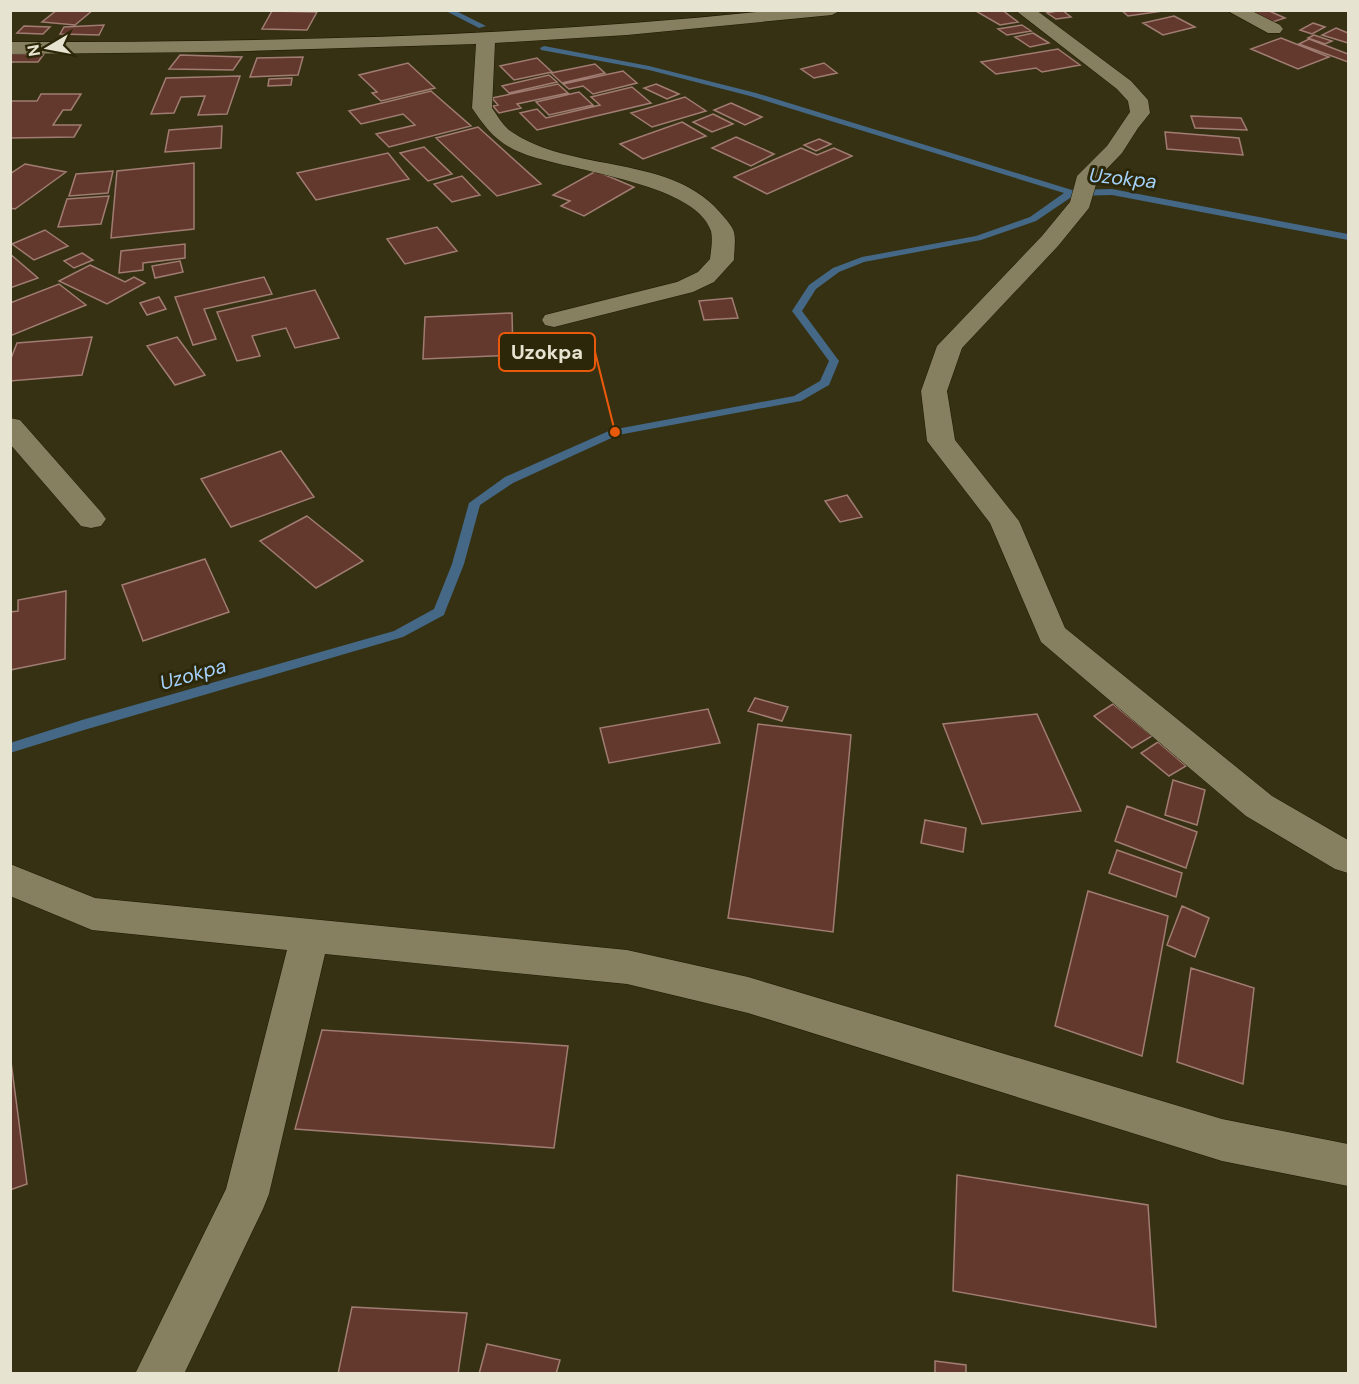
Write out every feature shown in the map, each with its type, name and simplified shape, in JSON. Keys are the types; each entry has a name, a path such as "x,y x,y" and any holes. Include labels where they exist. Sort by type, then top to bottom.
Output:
{"street":[{"path":"10,48 405,43 832,10"},
{"path":"1024,10 1124,86 1138,100 1140,113 1129,125 1115,149 1088,176 1081,203 1050,241 950,346 934,391 941,441 1004,521 1052,634 1259,806 1348,858"},
{"path":"1235,10 1274,29"},
{"path":"486,38 482,108 501,134 533,150 655,182 702,204 722,230 722,260 706,277 685,287 554,320"},
{"path":"10,426 91,519"},
{"path":"10,879 92,914 627,968 748,995 1222,1140 1348,1165"},
{"path":"159,1374 247,1194 310,936"}],"building":[{"path":"57,10 93,10 75,25 42,22"},
{"path":"974,10 1002,10 1018,22 1000,25"},
{"path":"1062,10 1071,17 1056,19 1047,13"},
{"path":"1121,10 1162,10 1163,11 1128,16"},
{"path":"1241,10 1267,10 1285,18 1269,23"},
{"path":"272,11 317,12 307,30 262,29"},
{"path":"1174,16 1195,27 1163,35 1143,23"},
{"path":"1313,23 1325,27 1312,34 1300,30"},
{"path":"104,25 99,35 60,34 64,27"},
{"path":"1022,25 1031,31 1007,35 998,29"},
{"path":"24,26 50,27 43,34 17,33"},
{"path":"1336,28 1348,33 1348,43 1322,35"},
{"path":"1033,33 1049,43 1030,47 1015,37"},
{"path":"1314,35 1332,41 1325,44 1308,38"},
{"path":"1281,38 1329,57 1298,69 1251,49"},
{"path":"1309,39 1348,54 1348,62 1299,44"},
{"path":"1058,49 1080,65 1042,72 1036,68 996,74 981,62"},
{"path":"10,54 44,54 38,62 12,62 10,65"},
{"path":"180,55 242,57 233,70 169,69"},
{"path":"303,57 298,75 250,77 257,58"},
{"path":"537,58 552,72 514,80 500,66"},
{"path":"408,63 435,88 381,101 372,93 377,92 359,75"},
{"path":"824,63 837,73 814,78 801,69"},
{"path":"595,64 605,73 562,83 551,73"},
{"path":"623,71 637,83 593,94 583,86 569,89 563,84"},
{"path":"549,75 557,82 509,93 502,86"},
{"path":"240,76 227,114 198,115 205,96 181,97 174,113 151,114 166,78"},
{"path":"292,78 291,85 268,86 269,79"},
{"path":"558,84 568,93 517,104 521,108 499,113 493,106 498,105 492,98"},
{"path":"656,84 679,94 667,99 644,88"},
{"path":"632,87 651,103 537,130 520,113 537,109 546,118 600,105 591,97"},
{"path":"431,91 471,126 389,147 376,134 415,125 403,114 361,124 349,111"},
{"path":"579,92 593,105 549,115 536,102"},
{"path":"41,94 81,94 71,110 63,110 53,125 81,125 74,137 10,138 10,101 37,101"},
{"path":"685,97 706,111 652,127 631,113"},
{"path":"731,103 762,117 745,125 714,110"},
{"path":"713,114 733,124 712,132 693,122"},
{"path":"1191,116 1241,118 1247,130 1195,128"},
{"path":"682,122 706,136 643,159 620,144"},
{"path":"222,126 221,148 165,152 169,130"},
{"path":"478,127 541,184 497,196 436,138"},
{"path":"1165,132 1239,138 1243,155 1167,149"},
{"path":"736,137 774,154 751,166 712,148"},
{"path":"819,139 831,144 816,151 804,145"},
{"path":"424,147 452,174 428,181 400,153"},
{"path":"801,148 817,155 834,148 852,156 767,194 734,177"},
{"path":"388,153 409,179 316,200 297,173"},
{"path":"194,163 194,229 111,238 117,171"},
{"path":"25,164 66,172 15,209 10,208 10,174"},
{"path":"113,171 108,193 69,196 76,174"},
{"path":"596,171 634,187 584,216 561,206 570,201 553,195"},
{"path":"462,176 480,195 452,202 434,184"},
{"path":"109,196 101,224 58,227 67,199"},
{"path":"437,227 457,251 405,264 387,239"},
{"path":"45,230 68,246 34,260 12,244"},
{"path":"185,244 185,258 143,263 143,270 119,273 121,251"},
{"path":"82,253 93,260 74,268 64,261"},
{"path":"10,254 38,278 10,288"},
{"path":"180,261 183,272 155,278 152,266"},
{"path":"90,265 125,282 134,277 145,283 107,304 59,281"},
{"path":"264,277 272,294 204,309 216,339 193,345 175,297"},
{"path":"59,284 86,305 10,336 10,303"},
{"path":"315,290 339,338 295,348 286,328 252,336 260,356 237,361 217,312"},
{"path":"159,297 166,309 147,315 140,303"},
{"path":"732,298 738,318 704,320 699,301"},
{"path":"512,313 513,355 423,359 425,317"},
{"path":"92,337 82,375 10,381 10,361 17,343"},
{"path":"177,337 205,375 175,385 147,346"},
{"path":"281,451 314,497 231,527 201,479"},
{"path":"847,495 862,517 840,522 825,501"},
{"path":"307,516 363,561 316,588 260,541"},
{"path":"205,559 229,612 143,641 122,585"},
{"path":"66,591 65,659 10,670 10,612 18,611 18,600"},
{"path":"755,698 788,707 782,721 748,711"},
{"path":"1113,704 1152,736 1132,748 1094,716"},
{"path":"708,709 720,743 609,763 600,728"},
{"path":"1037,714 1081,811 982,824 943,724"},
{"path":"758,724 851,735 833,932 728,918"},
{"path":"1158,742 1186,766 1169,776 1141,753"},
{"path":"1173,780 1205,790 1197,825 1165,815"},
{"path":"1127,806 1197,832 1186,868 1115,841"},
{"path":"925,820 966,828 963,852 921,843"},
{"path":"1117,850 1182,873 1176,897 1109,873"},
{"path":"1088,891 1168,916 1142,1056 1055,1026"},
{"path":"1182,906 1209,918 1195,957 1167,945"},
{"path":"1191,968 1254,988 1243,1084 1177,1062"},
{"path":"322,1030 568,1046 554,1148 295,1129"},
{"path":"10,1054 27,1184 10,1190"},
{"path":"957,1175 1148,1205 1156,1327 953,1291"},
{"path":"352,1307 467,1313 458,1374 338,1374"},
{"path":"487,1344 560,1360 556,1374 479,1374"},
{"path":"935,1361 966,1365 966,1374 935,1374"}],"waterway":[{"path":"447,10 482,26"},
{"path":"544,48 649,68 753,94 1071,193"},
{"name":"Uzokpa","path":"1071,193 1112,192 1348,237"},
{"name":"Uzokpa","path":"10,748 398,634 439,612 458,564 475,503 509,480 615,432 797,399 825,383 834,361 797,311 812,287 836,270 862,260 978,238 1033,219 1071,193"}],"place":[{"name":"Uzokpa","path":"615,432"}]}
